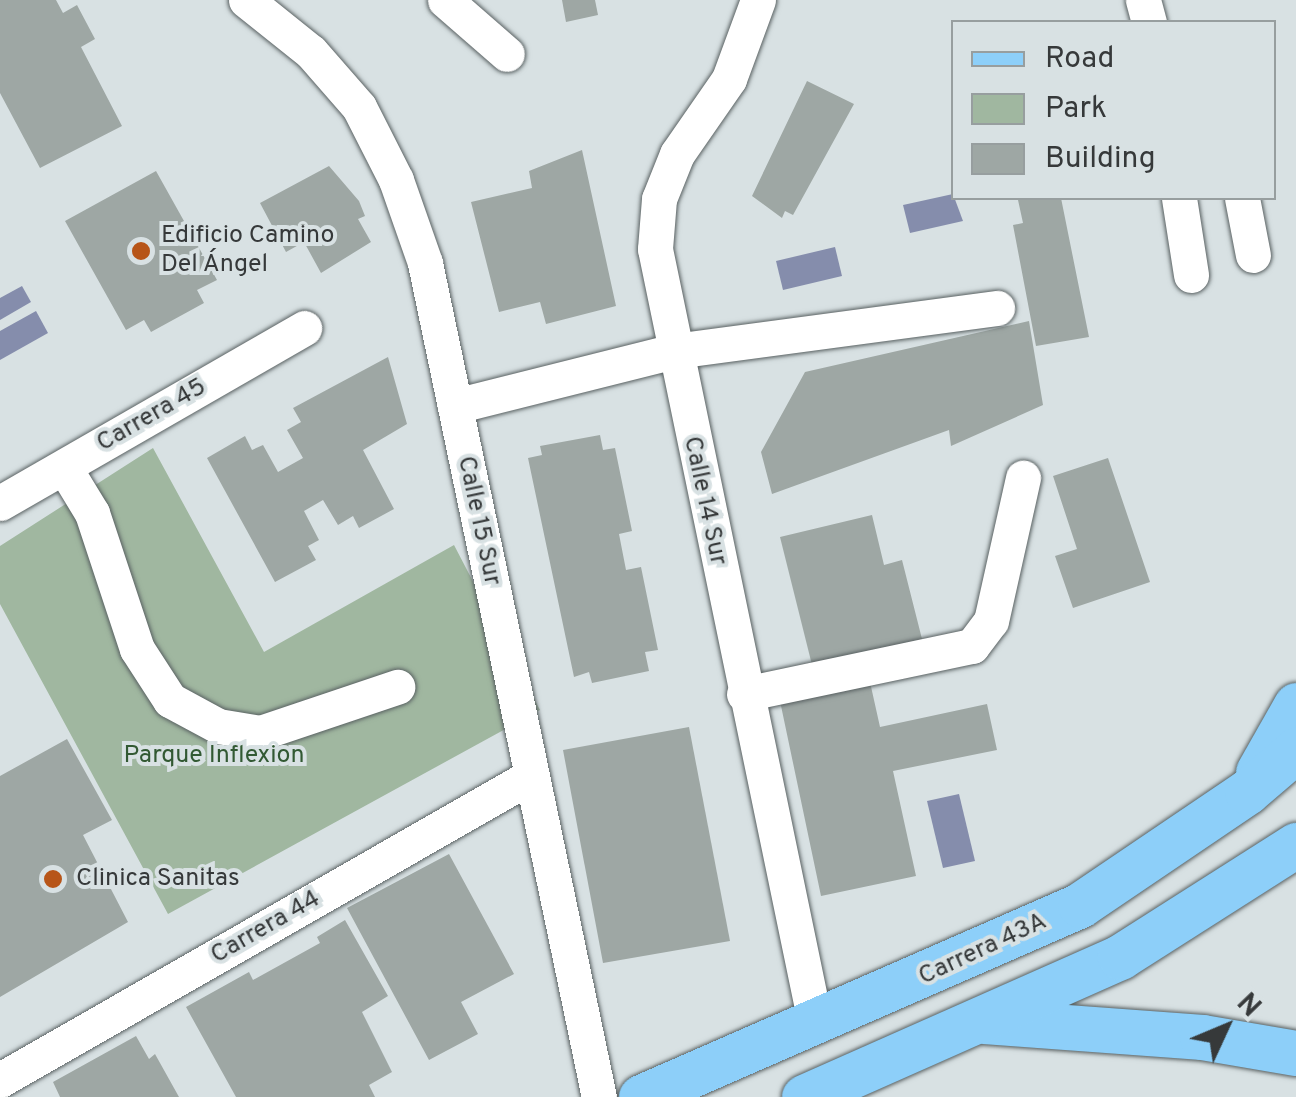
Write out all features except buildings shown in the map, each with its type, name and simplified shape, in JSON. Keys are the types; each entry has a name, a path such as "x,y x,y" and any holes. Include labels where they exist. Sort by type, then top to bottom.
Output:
{"main road":[{"path":"1247,792 1296,705"},
{"name":"Carrera 43A","path":"642,1097 1080,905 1247,792 1296,750"},
{"path":"804,1097 1120,957 1296,845"},
{"path":"977,1020 1202,1037 1296,1053"}],"street":[{"name":"Calle 15 Sur","path":"246,0 311,52 359,106 396,180 424,263 598,1097"},
{"path":"445,0 506,54"},
{"name":"Calle 14 Sur","path":"758,0 729,78 677,154 658,199 655,249 814,1022"},
{"path":"1178,200 1191,275"},
{"path":"1242,200 1252,256"},
{"path":"455,406 674,351 997,308"},
{"name":"Carrera 45","path":"0,503 304,328"},
{"path":"64,467 92,513 137,649 170,700 218,726 260,733 397,687"},
{"path":"744,694 972,646 990,621 1022,478"},
{"name":"Carrera 44","path":"0,1080 531,776"}],"green space":[{"name":"Parque Inflexion","path":"153,448 264,652 454,545 540,710 168,914 0,604 0,546"}],"water":[{"path":"951,194 963,221 910,233 903,205"},
{"path":"835,247 842,276 783,290 776,261"},
{"path":"22,286 31,302 0,320 0,298"},
{"path":"36,311 48,333 0,360 0,331"},
{"path":"959,794 975,861 943,868 927,801"}],"place":[{"name":"Edificio Camino Del Ángel","path":"141,251"},
{"name":"Clinica Sanitas","path":"53,879"}]}
